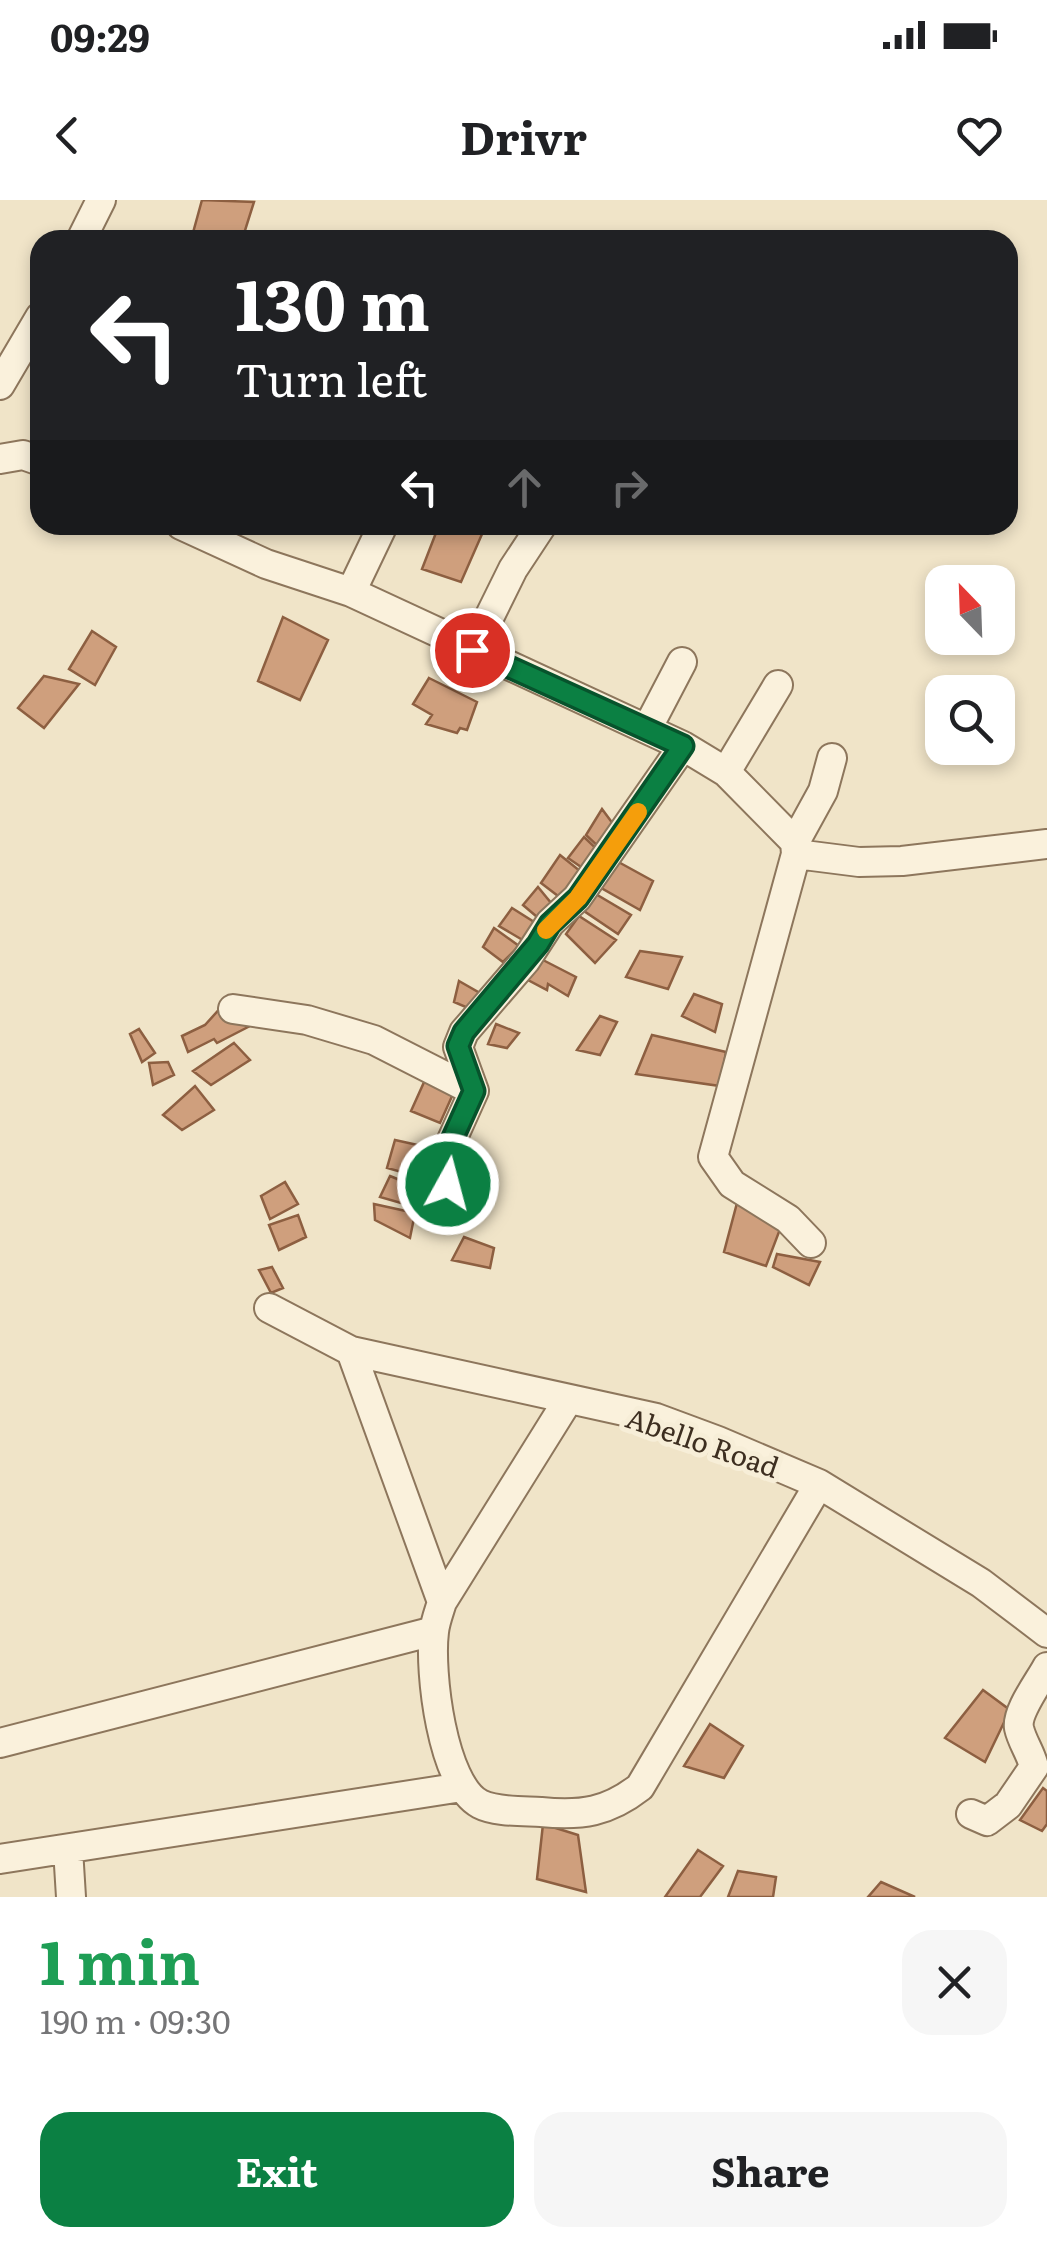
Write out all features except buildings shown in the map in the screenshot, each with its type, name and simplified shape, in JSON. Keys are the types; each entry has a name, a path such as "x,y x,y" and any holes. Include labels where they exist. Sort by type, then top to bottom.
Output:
{"street":[{"path":"86,230 102,200"},
{"path":"0,384 30,334"},
{"path":"0,459 30,457"},
{"path":"203,535 266,564 352,592 683,746 726,772 795,848 859,862 902,861 1047,844"},
{"path":"352,592 378,535"},
{"path":"472,650 513,569 535,535"},
{"path":"647,728 682,662"},
{"path":"726,772 778,685"},
{"path":"448,1184 451,1142 474,1091 458,1046 464,1032 538,944 550,924 578,898 683,746"},
{"path":"811,1244 788,1219 732,1184 713,1157 795,848 823,791 832,758"},
{"path":"233,1009 308,1020 374,1040 474,1091"},
{"name":"Abello Road","path":"269,1308 351,1351 656,1418 819,1484 981,1583 1047,1633"},
{"path":"351,1351 442,1602"},
{"path":"568,1400 442,1602 434,1631 434,1688 451,1760 462,1787 480,1804 558,1814 612,1808 640,1787 819,1484"},
{"path":"0,1743 434,1631"},
{"path":"970,1814 986,1821 998,1815 1034,1767 1030,1748 1019,1731 1019,1720 1047,1668"},
{"path":"0,1859 462,1787"},
{"path":"68,1849 70,1897"}],"slow traffic":[{"path":"546,930 578,898 638,812"}],"route":[{"path":"448,1184 451,1142 474,1091 458,1046 464,1032 538,944 550,924 578,898 683,746 472,650"}]}
